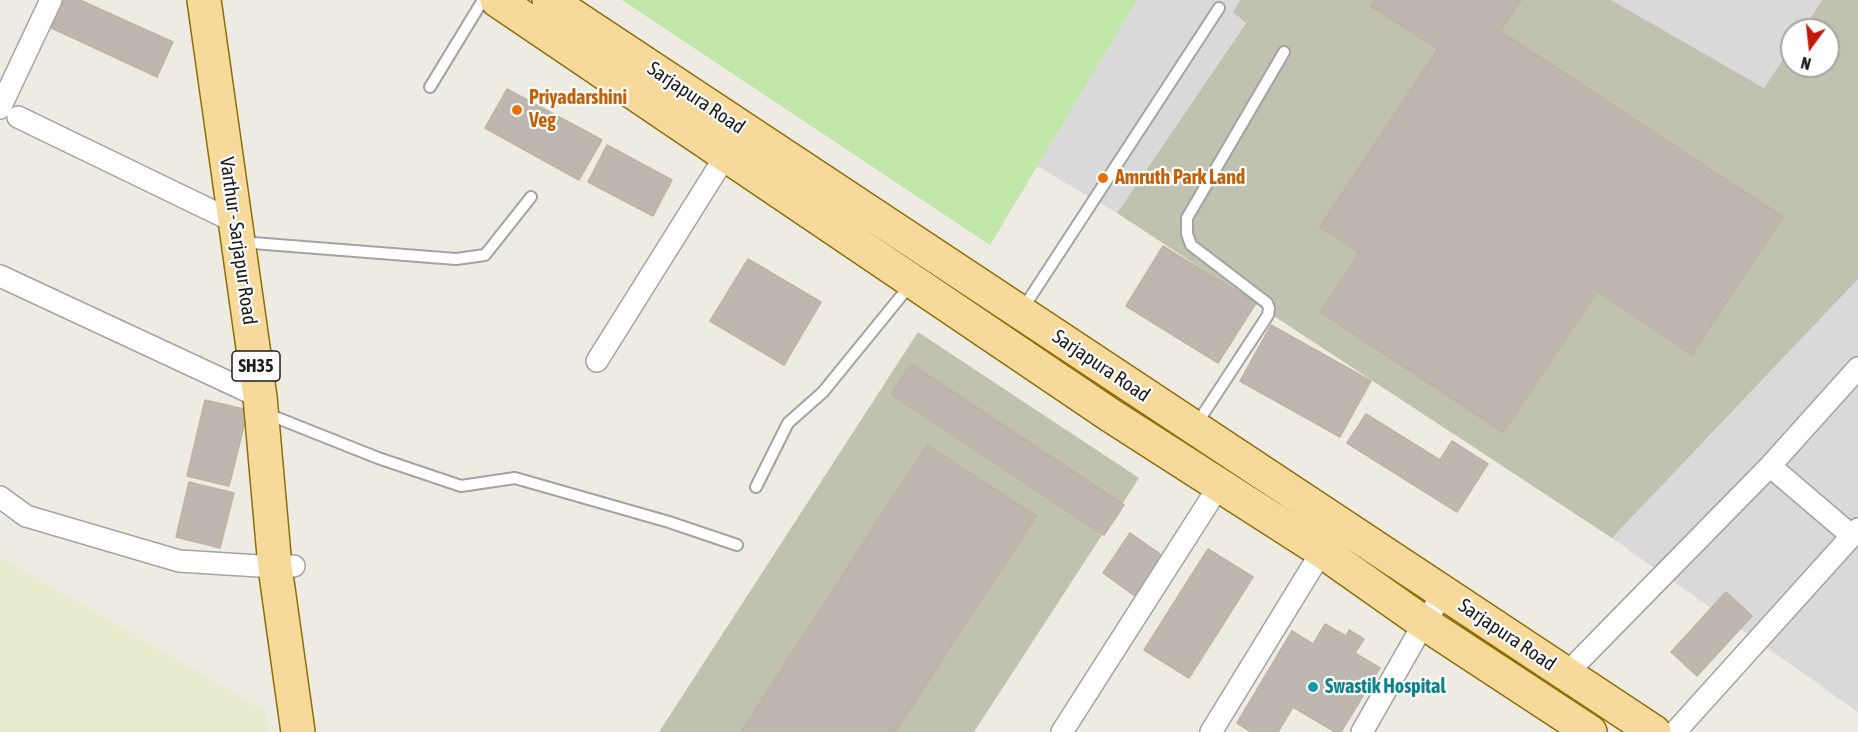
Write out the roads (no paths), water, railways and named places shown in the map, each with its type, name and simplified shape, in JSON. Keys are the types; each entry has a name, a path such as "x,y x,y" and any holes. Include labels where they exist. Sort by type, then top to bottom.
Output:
{"main road":[{"name":"Sarjapura Road","path":"497,0 1110,416 1322,551 1424,623 1590,732"},
{"name":"Sarjapura Road","path":"549,0 1654,732"},
{"name":"Varthur - Sarjapur Road","path":"219,1 244,232 270,407 298,732"},
{"name":"Varthur - Sarjapur Road","path":"284,567 317,732"}],"street":[{"path":"51,0 9,112 244,232"},
{"path":"597,361 726,155"},
{"path":"0,276 270,407"},
{"path":"1566,674 1770,466 1858,368"},
{"path":"1675,732 1855,532 1770,466"},
{"path":"1062,732 1219,486"},
{"path":"0,497 26,516 179,561 284,567"},
{"path":"1211,732 1322,551"},
{"path":"1362,732 1424,623 1444,593"}],"lane":[{"path":"429,87 483,0"},
{"path":"1020,313 1219,8"},
{"path":"1194,428 1268,315 1269,308 1267,303 1191,245 1187,234 1187,218 1284,52"},
{"path":"244,232 456,260 485,255 531,197"},
{"path":"756,487 788,423 823,392 913,282"},
{"path":"270,407 378,458 461,486 515,478 669,522 737,545"}],"place":[{"name":"Priyadarshini Veg","path":"517,110"},
{"name":"Amruth Park Land","path":"1103,178"},
{"name":"Swastik Hospital","path":"1313,687"}]}
